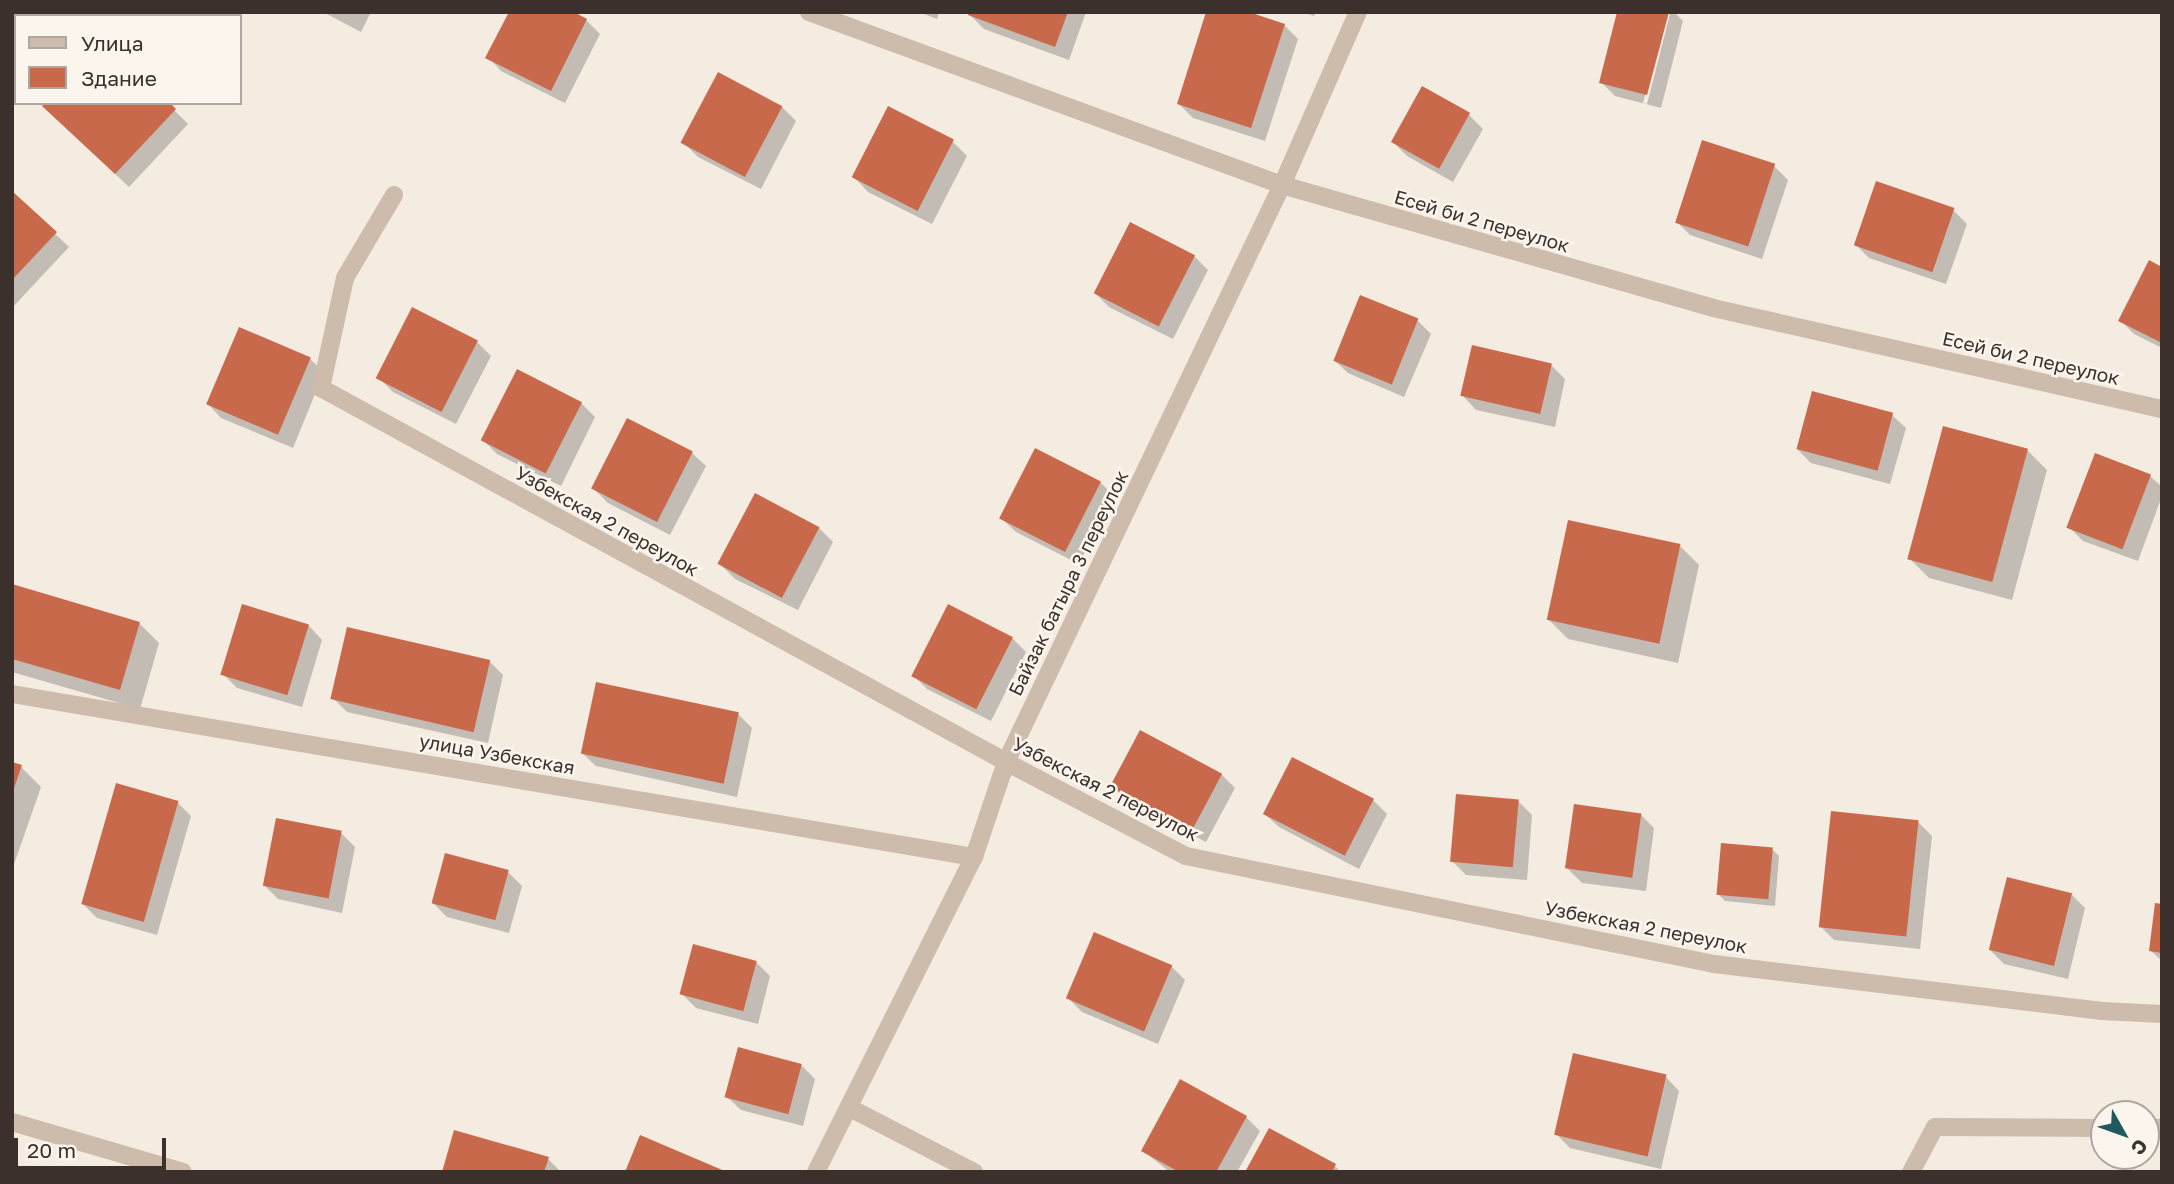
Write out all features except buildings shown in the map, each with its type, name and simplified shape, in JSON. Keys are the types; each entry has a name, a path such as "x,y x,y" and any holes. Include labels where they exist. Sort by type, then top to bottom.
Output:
{"street":[{"name":"Есей би 2 переулок","path":"809,12 1282,185 1713,308 2162,409"},
{"name":"Байзак батыра 3 переулок","path":"816,1172 974,856 1006,762 1282,185 1358,12"},
{"name":"Узбекская 2 переулок","path":"394,195 345,278 321,388 1006,762 1186,856 1714,964 2102,1011 2162,1014"},
{"name":"улица Узбекская","path":"12,694 974,856"},
{"path":"850,1108 974,1172"},
{"path":"12,1122 183,1172"},
{"path":"1911,1172 1935,1127 2090,1128"}]}
